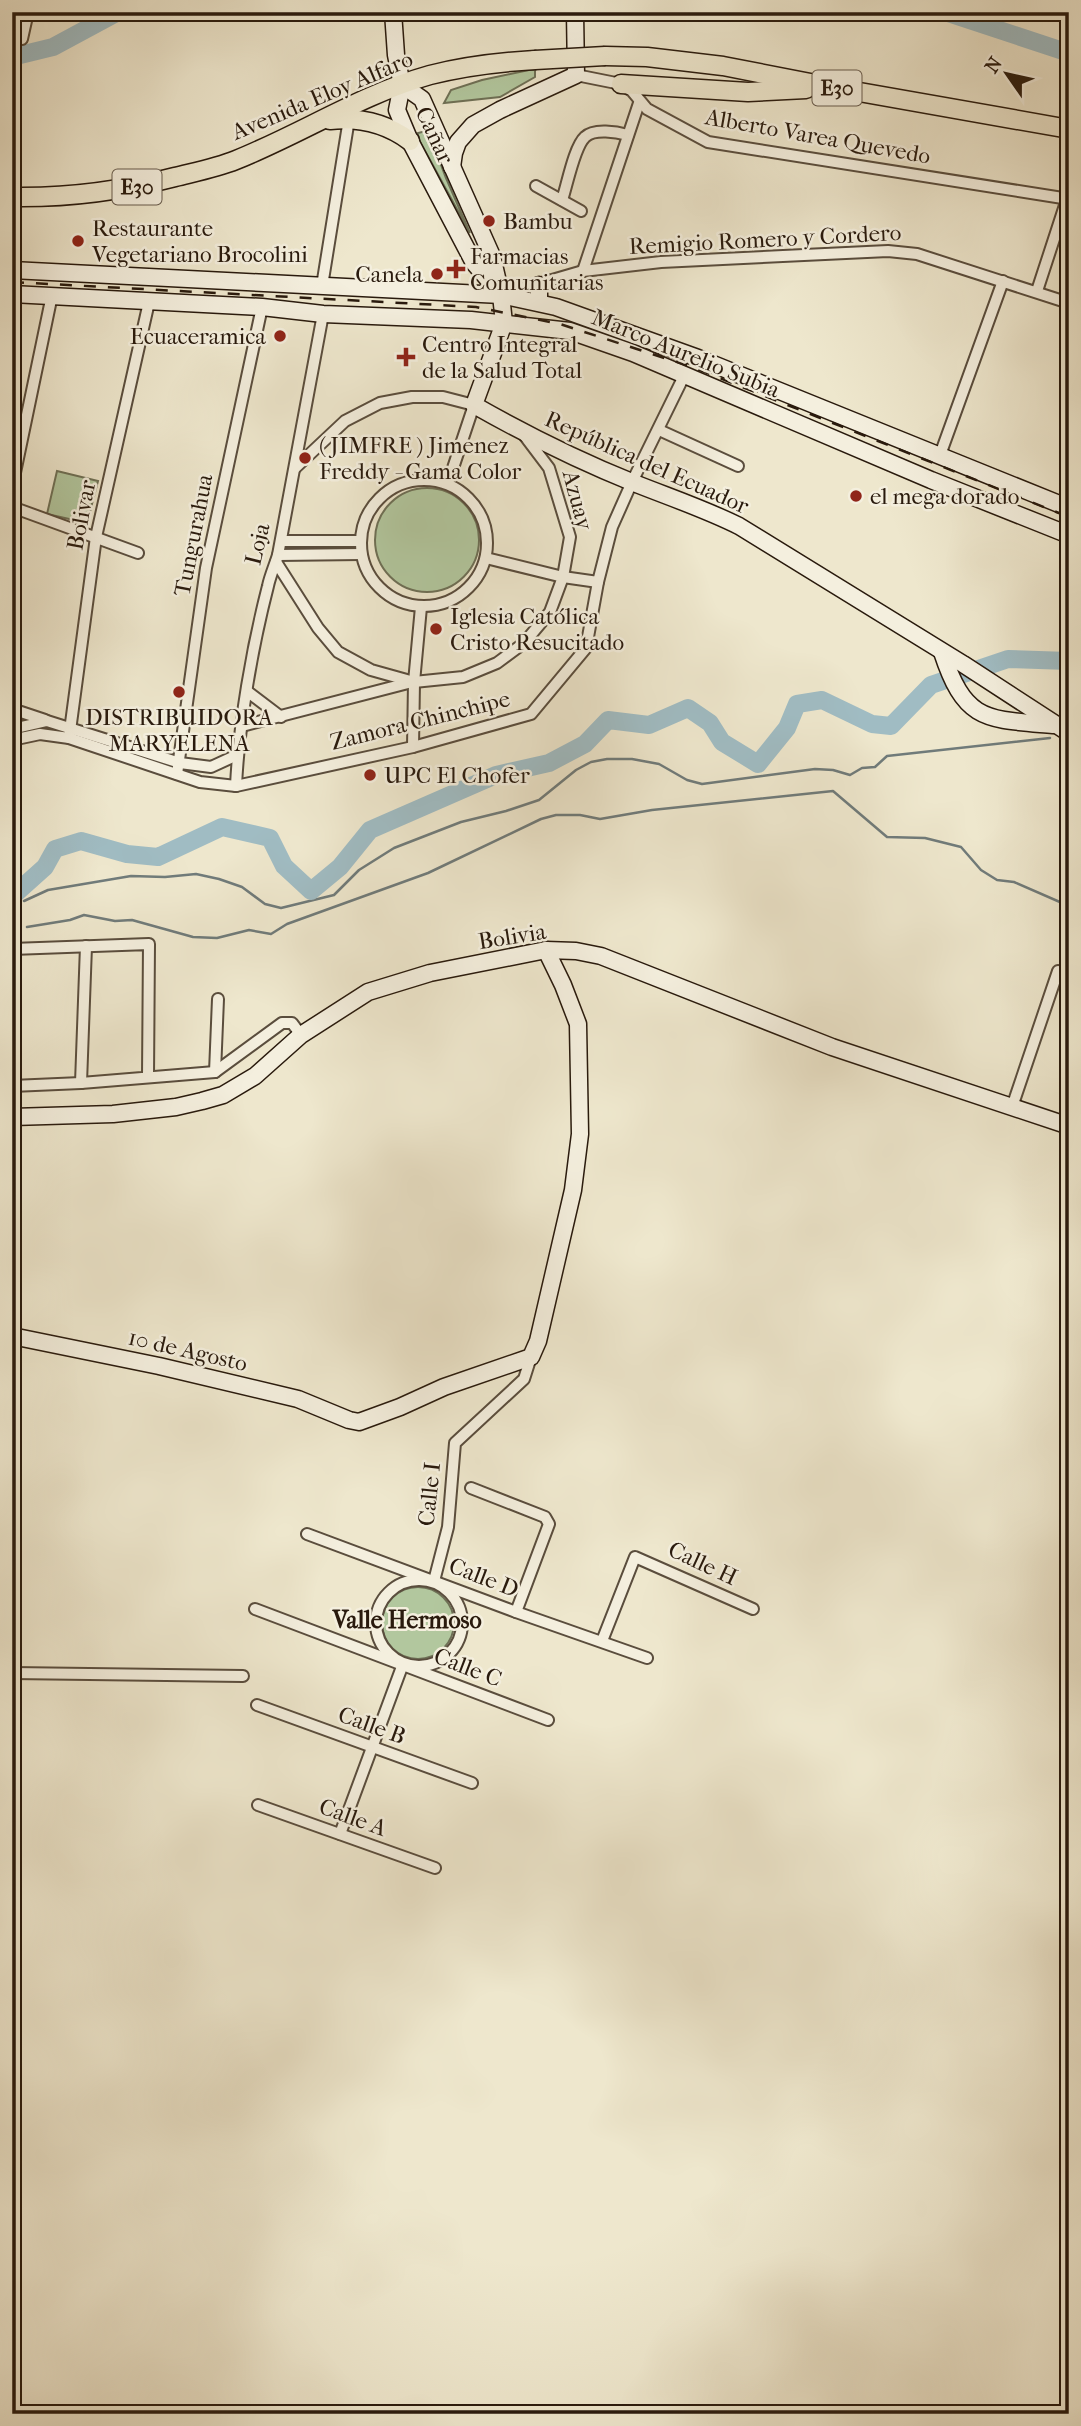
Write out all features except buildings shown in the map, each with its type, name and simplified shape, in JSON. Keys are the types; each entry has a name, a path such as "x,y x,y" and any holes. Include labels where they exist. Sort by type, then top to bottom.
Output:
{"main road":[{"name":"Avenida Eloy Alfaro","path":"12,197 87,195 131,188 232,161 430,75 467,67 535,60 605,56 647,57 723,65 1069,129"},
{"path":"621,84 748,92 831,87"},
{"path":"319,121 349,119 376,123 389,127 411,141"}],"street":[{"path":"22,39 28,12"},
{"path":"393,12 396,55 402,85"},
{"path":"575,12 576,75"},
{"path":"452,167 458,142 473,125 500,110 576,75 621,84"},
{"name":"Alberto Varea Quevedo","path":"621,84 632,91 639,103 680,129 708,142 1068,199"},
{"name":"Cañar","path":"448,483 505,314 501,295 492,256 422,99 402,85 397,110 411,141 474,263 501,295"},
{"path":"583,271 639,103"},
{"path":"322,286 349,119"},
{"path":"562,200 585,137 594,132 628,135"},
{"path":"536,186 581,211"},
{"path":"1037,291 1068,199"},
{"name":"Remigio Romero y Cordero","path":"501,295 583,271 661,262 888,251 916,254 1069,303"},
{"path":"451,292 459,291 469,281 474,263"},
{"name":"Marco Aurelio Subia","path":"12,270 501,295 541,303 698,358 1069,508"},
{"path":"940,456 1003,281"},
{"path":"539,285 541,303"},
{"name":"Marco Aurelio Subia","path":"12,294 262,307 323,314 503,323 570,331 685,374 931,480 1069,535"},
{"path":"12,487 52,295"},
{"name":"Bolivar","path":"70,732 96,537 149,302"},
{"name":"Tungurahua","path":"178,768 206,568 262,307"},
{"name":"Loja","path":"236,786 237,755 248,692 268,584 281,541 323,314"},
{"name":"Zamora Chinchipe","path":"178,768 200,782 236,786 414,747 534,711 586,648 598,582 612,527 685,374"},
{"path":"295,468 345,421 380,403 412,397 443,397 474,405"},
{"name":"República del Ecuador","path":"474,405 520,431 632,482 714,513 739,526 1063,729"},
{"path":"659,430 738,466"},
{"name":"Azuay","path":"277,559 318,628 338,652 372,670 414,682 463,677 497,663 524,643 550,612 563,577 570,537 549,468 520,431"},
{"path":"418,479 448,483 467,495 481,513 487,535 486,558 477,578 462,594 442,604 421,607 398,601 379,588 365,568 360,541 368,512 389,489 418,479"},
{"path":"12,507 138,552"},
{"path":"281,541 360,541"},
{"path":"277,559 361,554"},
{"path":"486,558 563,577 598,582"},
{"path":"414,747 414,682 421,607"},
{"name":"República del Ecuador","path":"942,652 950,677 962,699 973,709 1011,721 1063,729"},
{"path":"242,726 414,682"},
{"path":"248,692 281,717"},
{"path":"12,709 70,732 178,768 211,767 237,755"},
{"path":"12,729 47,721"},
{"path":"12,740 40,734 70,732"},
{"path":"148,1077 149,944 12,949 12,1086 81,1083 215,1072 282,1023 292,1023 301,1035"},
{"path":"81,1083 86,946"},
{"path":"531,1357 538,1341 573,1191 580,1134 578,1024 546,950"},
{"name":"Bolivia","path":"12,1117 113,1114 176,1107 223,1095 255,1076 301,1035 369,992 430,973 546,950 576,951 601,957 832,1047 1069,1126"},
{"path":"1012,1107 1058,971"},
{"path":"215,1072 218,999"},
{"name":"10 de Agosto","path":"12,1336 159,1366 285,1396 349,1420 367,1420 444,1387 531,1357"},
{"name":"Calle I","path":"434,1581 448,1527 455,1443 524,1379 531,1357"},
{"path":"471,1488 548,1520 549,1524 516,1612"},
{"name":"Calle D","path":"307,1534 647,1658"},
{"name":"Calle H","path":"602,1642 635,1557 753,1609"},
{"path":"409,1580 434,1581 454,1596 463,1619 462,1632 450,1654 440,1661 428,1666 403,1664 393,1658 378,1638 376,1614 381,1602 398,1585 409,1580"},
{"name":"Calle C","path":"255,1609 548,1720"},
{"path":"340,1834 403,1664"},
{"path":"12,1673 243,1676"},
{"name":"Calle B","path":"257,1705 472,1783"},
{"name":"Calle A","path":"258,1805 435,1868"}],"green space":[{"path":"535,70 535,77 500,97 444,103 451,90"},
{"path":"426,131 470,233 418,138 418,133"},
{"path":"57,471 98,481 87,523 47,514"},
{"path":"427,488 447,492 464,503 475,520 479,540 475,560 464,577 447,588 427,592 407,588 390,577 379,560 375,540 379,520 390,503 407,492"},
{"path":"425,1587 444,1597 452,1609 452,1637 444,1649 432,1657 411,1659 392,1649 384,1637 382,1616 392,1597 404,1589"}],"waterway":[{"path":"12,57 53,47 118,12"},
{"path":"945,12 1069,53"},
{"path":"12,893 16,893 45,867 55,849 81,841 127,854 158,857 222,827 270,838 284,866 311,891 340,867 370,830 496,775 549,763 585,744 608,720 649,725 688,708 710,723 722,742 758,764 787,728 797,704 822,700 872,724 891,726 931,685 1008,659 1069,661"},
{"path":"24,901 48,890 131,876 196,874 242,887 265,904 281,908 334,895 359,870 394,848 461,822 539,800 576,770 591,762 607,759 632,759 659,764 687,780 702,784 815,769 850,775 862,768 875,767 887,756 1050,738"},
{"path":"27,927 84,915 115,921 132,920 193,937 217,938 249,930 271,934 287,924 428,873 541,819 556,815 580,815 600,819 652,810 833,791 887,837 925,838 961,847 981,870 997,880 1014,882 1069,906"}],"railway":[{"path":"12,282 476,307 560,324 692,367 1069,517"}],"place":[{"name":"Bambu","path":"489,221"},
{"name":"Restaurante Vegetariano Brocolini","path":"78,241"},
{"name":"Farmacias Comunitarias","path":"456,269"},
{"name":"Canela","path":"437,274"},
{"name":"Ecuaceramica","path":"280,336"},
{"name":"Centro Integral de la Salud Total","path":"406,357"},
{"name":"( JIMFRE ) Jimenez Freddy - Gama Color","path":"305,458"},
{"name":"el mega dorado","path":"856,496"},
{"name":"Iglesia Católica Cristo Resucitado","path":"436,629"},
{"name":"DISTRIBUIDORA MARYELENA","path":"179,692"},
{"name":"UPC El Chofer","path":"370,775"}],"district":[{"name":"Valle Hermoso","path":"407,1620"}]}
